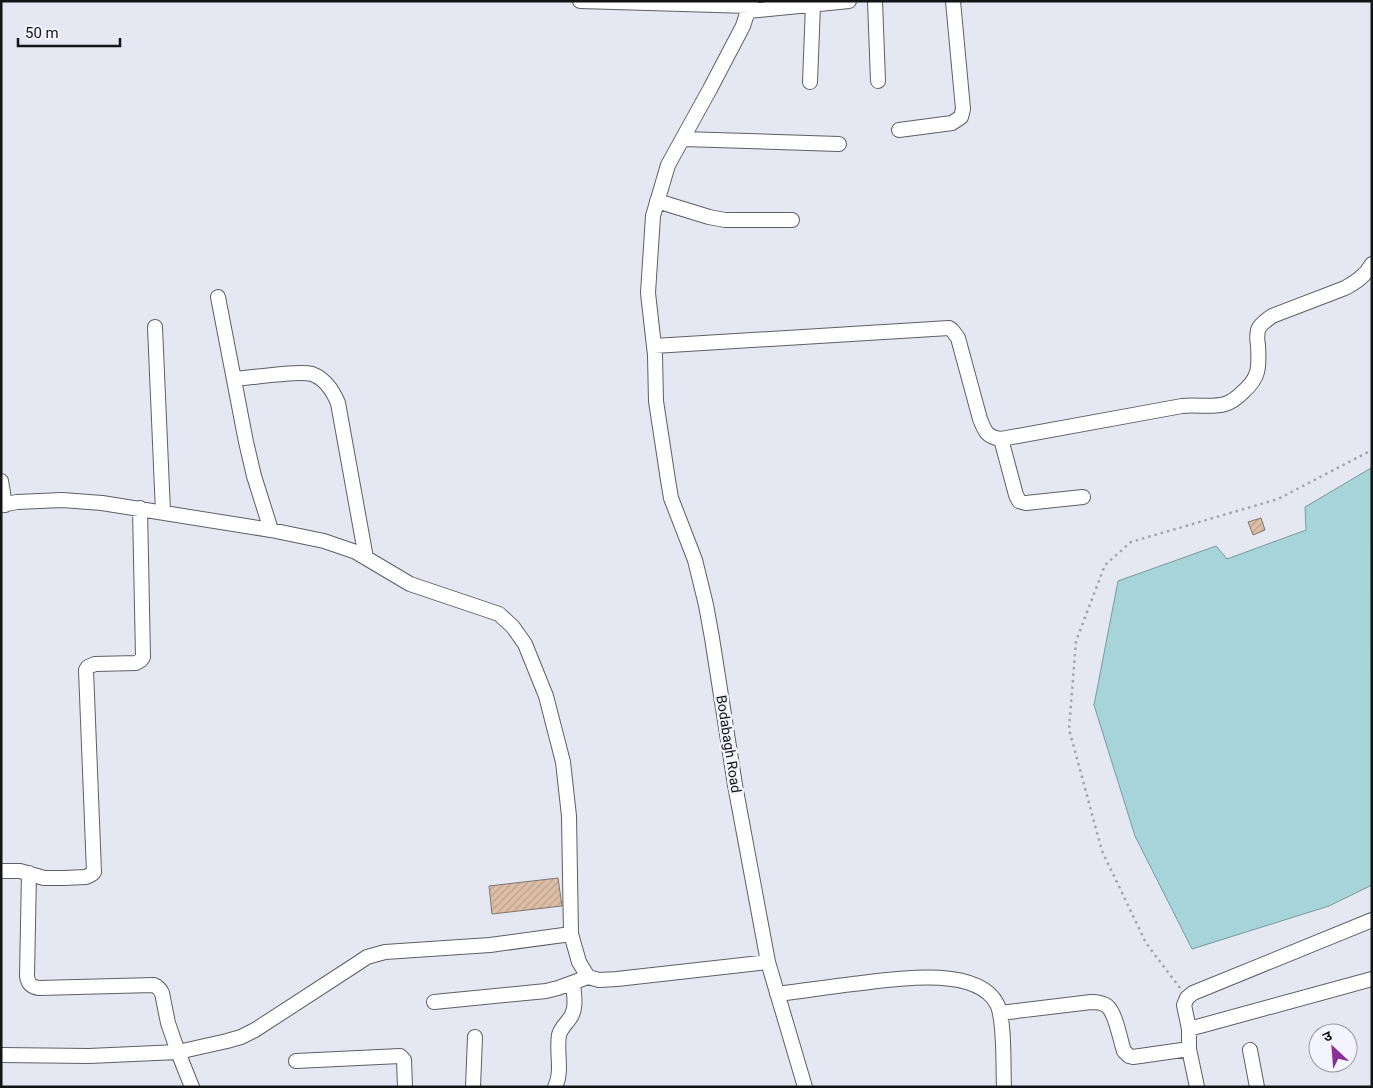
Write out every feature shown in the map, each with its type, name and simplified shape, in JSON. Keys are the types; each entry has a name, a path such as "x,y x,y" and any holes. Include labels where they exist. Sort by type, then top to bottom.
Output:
{"street":[{"path":"580,1 749,6 813,5 849,1"},
{"path":"875,1 878,81"},
{"path":"899,130 952,123 961,117 963,110 953,1"},
{"path":"810,82 813,5"},
{"name":"Bodabagh Road","path":"749,6 743,26 668,166 653,216 648,293 654,351 656,401 671,498 695,560 706,605 735,785 768,962 805,1087"},
{"path":"683,139 839,144"},
{"path":"657,202 725,220 792,220"},
{"path":"654,351 949,328 958,338 983,428 992,438 1001,439 1182,406 1213,406 1228,403 1246,390 1257,374 1259,360 1258,329 1263,322 1272,316 1345,288 1356,282 1372,264"},
{"path":"218,297 246,442 254,476 271,530"},
{"path":"155,326 163,512"},
{"path":"234,379 296,373 312,374 323,380 333,391 338,403 366,558"},
{"path":"1001,439 1019,501 1083,497"},
{"path":"1,481 3,505 17,502 62,500 102,503 271,530 324,542 356,552 410,584 499,614 513,626 525,644 546,696 562,762 568,816 571,934 579,962 588,977"},
{"path":"1,872 20,871 44,878 64,878 86,877 94,872 86,675 88,667 91,665 136,663 142,657 140,508"},
{"path":"29,873 29,984 34,988 157,986 162,993 168,1023 192,1087"},
{"path":"1197,1087 1189,1049 1184,1005 1187,998 1193,993 1372,920"},
{"path":"1,1055 89,1056 178,1052 241,1037 269,1021 367,957 376,954 399,950 490,945 571,934"},
{"path":"434,1002 546,991 588,977 599,980 618,979 768,962"},
{"path":"777,994 904,978 942,977 967,982 993,997 997,1004 1000,1013 1004,1087"},
{"path":"1188,1029 1372,979"},
{"path":"555,1087 558,1079 560,1034 565,1024 571,1018 574,1007 573,983"},
{"path":"1000,1013 1098,1002 1104,1004 1112,1013 1124,1052 1128,1056 1133,1057 1189,1049"},
{"path":"473,1087 475,1037"},
{"path":"1250,1050 1256,1087"},
{"path":"296,1061 400,1056 404,1060 405,1087"}],"path":[{"path":"1187,998 1146,944 1102,851 1069,729 1076,641 1105,565 1132,542 1278,499 1372,450"}],"water":[{"path":"1371,468 1372,885 1329,906 1192,949 1135,836 1094,705 1118,581 1216,546 1227,559 1306,530 1305,507"}],"building":[{"path":"1261,518 1265,530 1253,535 1248,522"},
{"path":"558,878 562,906 492,914 489,886"}]}
